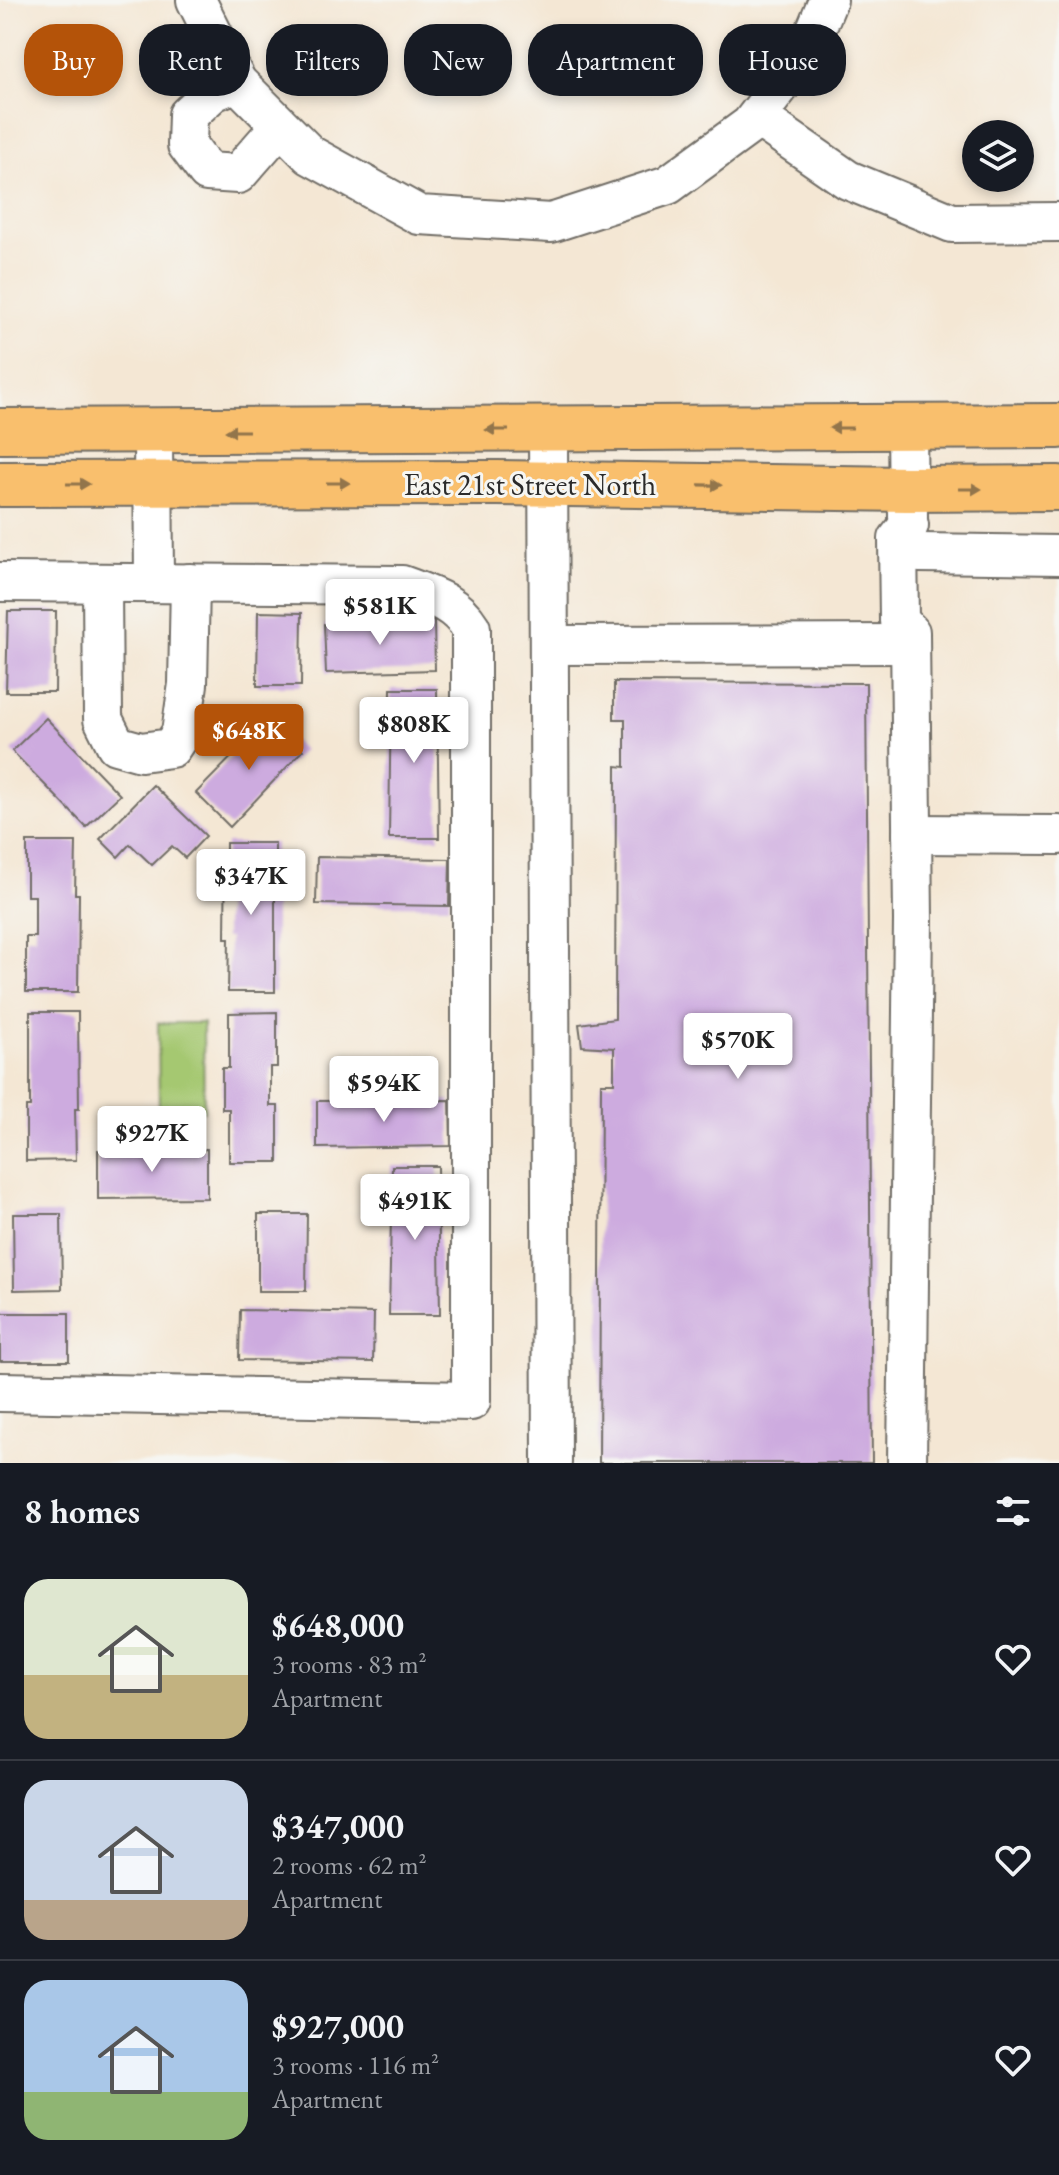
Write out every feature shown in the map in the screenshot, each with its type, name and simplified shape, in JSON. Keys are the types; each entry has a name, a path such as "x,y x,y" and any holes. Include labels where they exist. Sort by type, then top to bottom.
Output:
{"main road":[{"name":"East 21st Street North","path":"0,431 1059,426"},
{"name":"East 21st Street North","path":"0,484 547,484 912,523 1059,488"}],"street":[{"path":"196,0 208,24"},
{"path":"250,95 310,155 419,215 551,223 668,185 750,125 807,51 828,0"},
{"path":"209,96 188,115 187,145 207,172 238,174 280,126"},
{"path":"757,117 848,180 952,223 1059,222"},
{"path":"907,428 912,523 898,539 899,621 910,638 912,834 907,1463"},
{"path":"548,430 552,1463"},
{"path":"102,583 103,719 116,745 141,752 171,748 181,733 188,684 153,484 153,431"},
{"path":"912,523 1059,555"},
{"path":"0,582 402,585 442,599 462,613 471,628 471,1401 0,1392"},
{"path":"550,645 910,638"},
{"path":"912,834 1059,835"}],"green space":[{"path":"158,1023 203,1023 204,1111 159,1112"}],"building":[{"path":"8,611 56,611 55,692 6,692"},
{"path":"258,612 302,613 301,686 257,686"},
{"path":"434,621 435,670 326,673 324,624"},
{"path":"614,682 866,683 872,1463 599,1463 601,1083 614,1083 614,1048 582,1046 579,1024 615,1019 616,766 625,767 625,719 614,719"},
{"path":"391,689 437,689 439,838 389,838"},
{"path":"46,718 120,795 86,827 12,751"},
{"path":"270,718 303,750 230,827 196,793"},
{"path":"153,785 206,836 185,858 172,846 152,865 130,844 118,857 100,839"},
{"path":"27,842 76,842 78,992 26,992 26,937 35,937 35,896 27,896"},
{"path":"226,843 275,843 275,992 228,992"},
{"path":"317,857 450,859 449,906 316,904"},
{"path":"30,1012 78,1012 76,1160 26,1161 26,1107 30,1107"},
{"path":"277,1012 277,1067 270,1067 270,1106 278,1106 278,1162 229,1162 229,1109 222,1109 222,1068 229,1068 229,1013"},
{"path":"450,1100 451,1146 317,1148 317,1101"},
{"path":"207,1149 207,1198 98,1199 98,1150"},
{"path":"392,1166 438,1166 440,1315 389,1315"},
{"path":"13,1214 61,1214 62,1289 14,1290"},
{"path":"258,1214 307,1214 306,1291 258,1291"},
{"path":"240,1310 374,1313 373,1362 239,1360"},
{"path":"0,1313 69,1313 69,1361 0,1361"}]}
